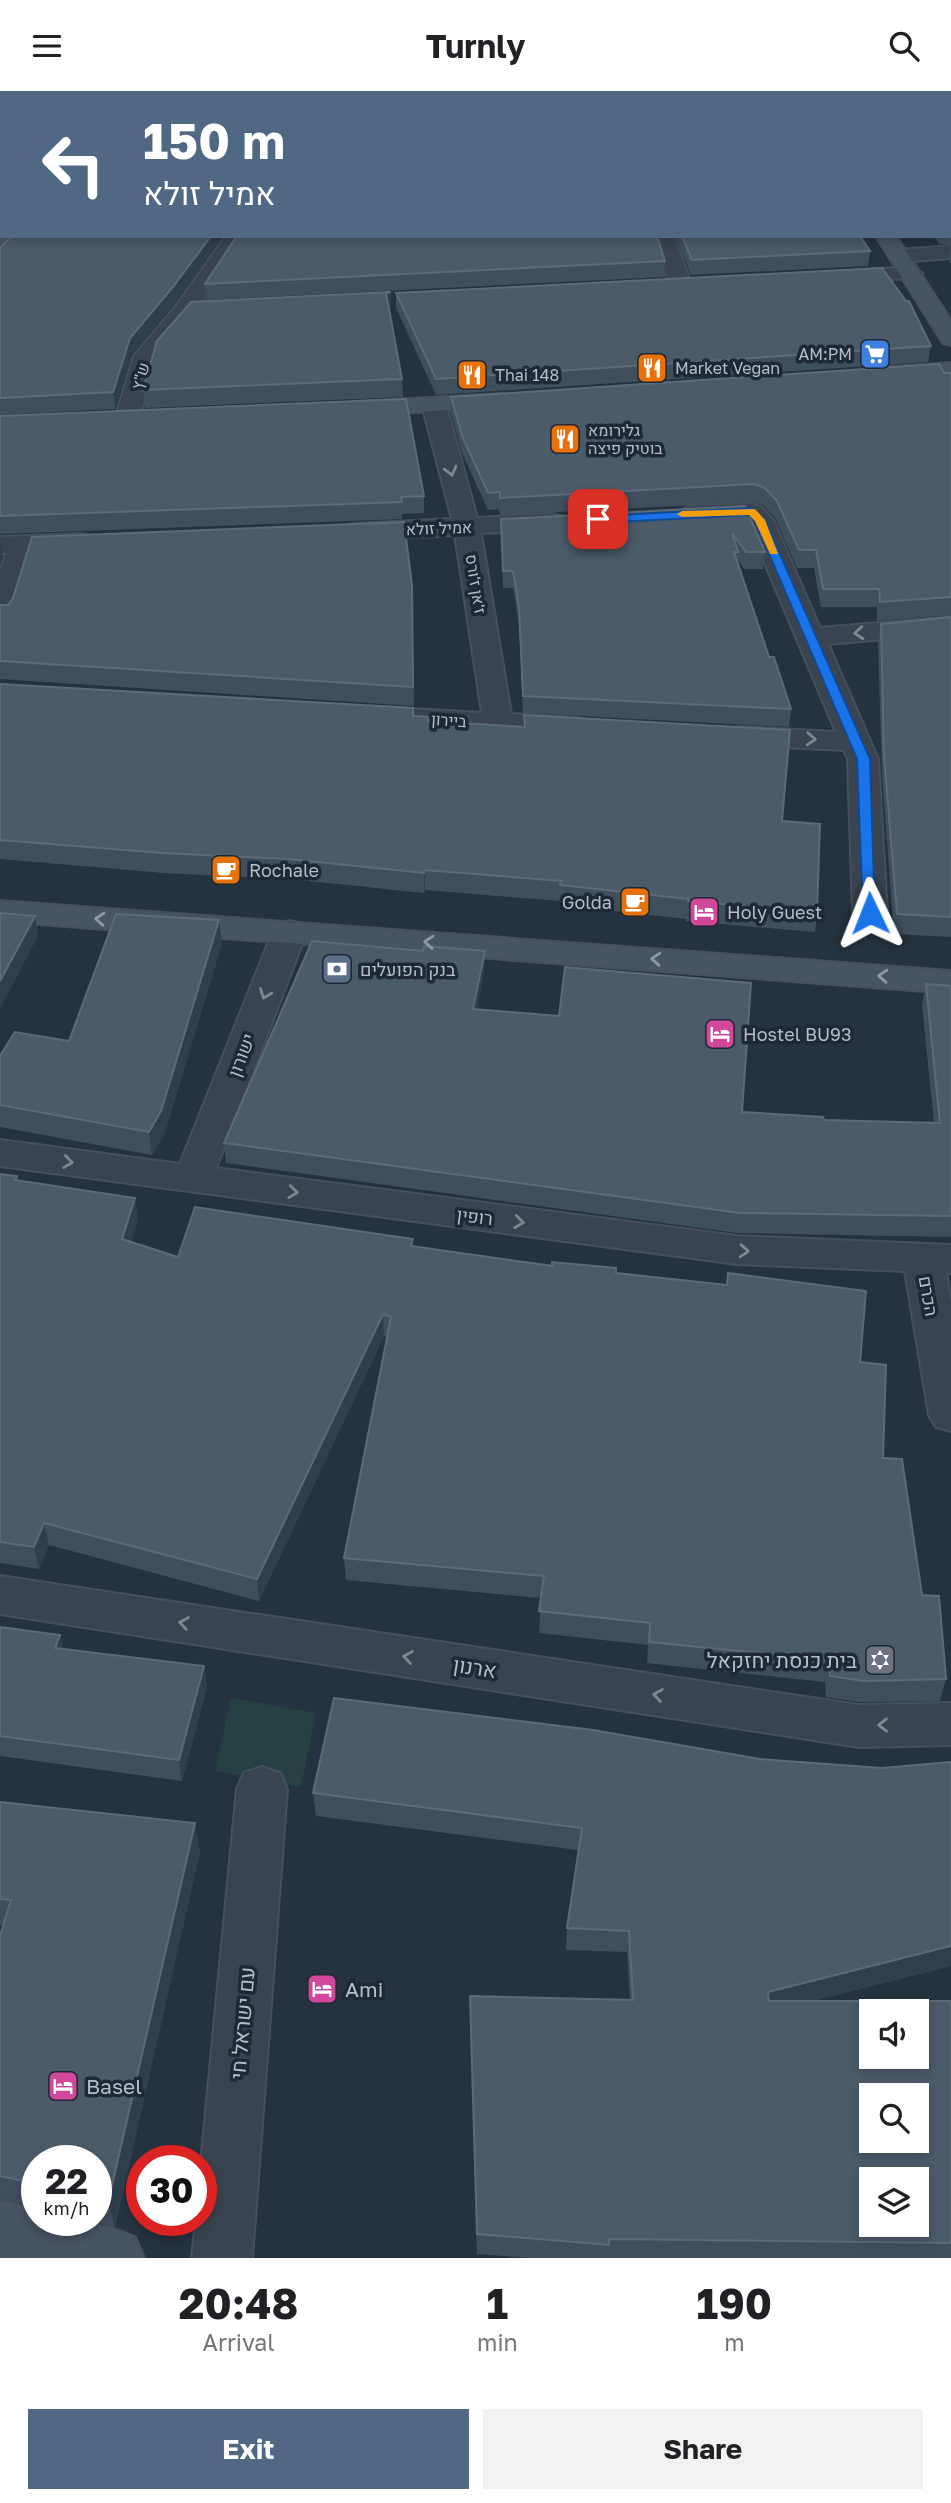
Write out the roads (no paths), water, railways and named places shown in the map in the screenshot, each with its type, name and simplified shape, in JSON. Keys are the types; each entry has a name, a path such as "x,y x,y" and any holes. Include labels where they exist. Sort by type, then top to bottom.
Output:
{"street":[{"name":"ש\"ץ","path":"127,419 145,356 185,310 235,238"},
{"path":"664,238 681,286"},
{"path":"887,238 951,338"},
{"path":"813,279 905,265 951,252"},
{"path":"653,287 707,285"},
{"path":"185,310 212,309"},
{"path":"869,376 951,370"},
{"path":"336,410 529,399"},
{"name":"ז'אן ז'ורס","path":"434,405 467,527 498,723"},
{"path":"102,420 155,417"},
{"path":"673,515 752,512 760,520 863,759 870,913"},
{"name":"אמיל זולא","path":"328,533 577,521"},
{"path":"0,615 11,545 105,541"},
{"path":"811,637 951,625"},
{"name":"ביירון","path":"345,714 608,729"},
{"path":"704,734 856,741"},
{"path":"0,911 951,982"},
{"name":"ישורון","path":"193,1179 290,931"},
{"name":"רופין","path":"0,1153 737,1250 937,1259"},
{"name":"הכרם","path":"937,1259 951,1415"},
{"name":"ארנון","path":"0,1595 859,1726 951,1724"},
{"name":"עם ישראל חי","path":"222,2258 262,1789"},
{"path":"0,2230 114,2258"}],"place":[{"name":"AM:PM","path":"875,354"},
{"name":"Market Vegan","path":"652,368"},
{"name":"Thai 148","path":"472,375"},
{"name":"גלירומא בוטיק פיצה","path":"565,439"},
{"name":"Rochale","path":"226,870"},
{"name":"Golda","path":"635,902"},
{"name":"Holy Guest","path":"704,912"},
{"name":"בנק הפועלים","path":"337,969"},
{"name":"Hostel BU93","path":"720,1034"},
{"name":"בית כנסת יחזקאל","path":"880,1660"},
{"name":"Ami","path":"322,1989"},
{"name":"Basel","path":"63,2086"}]}
